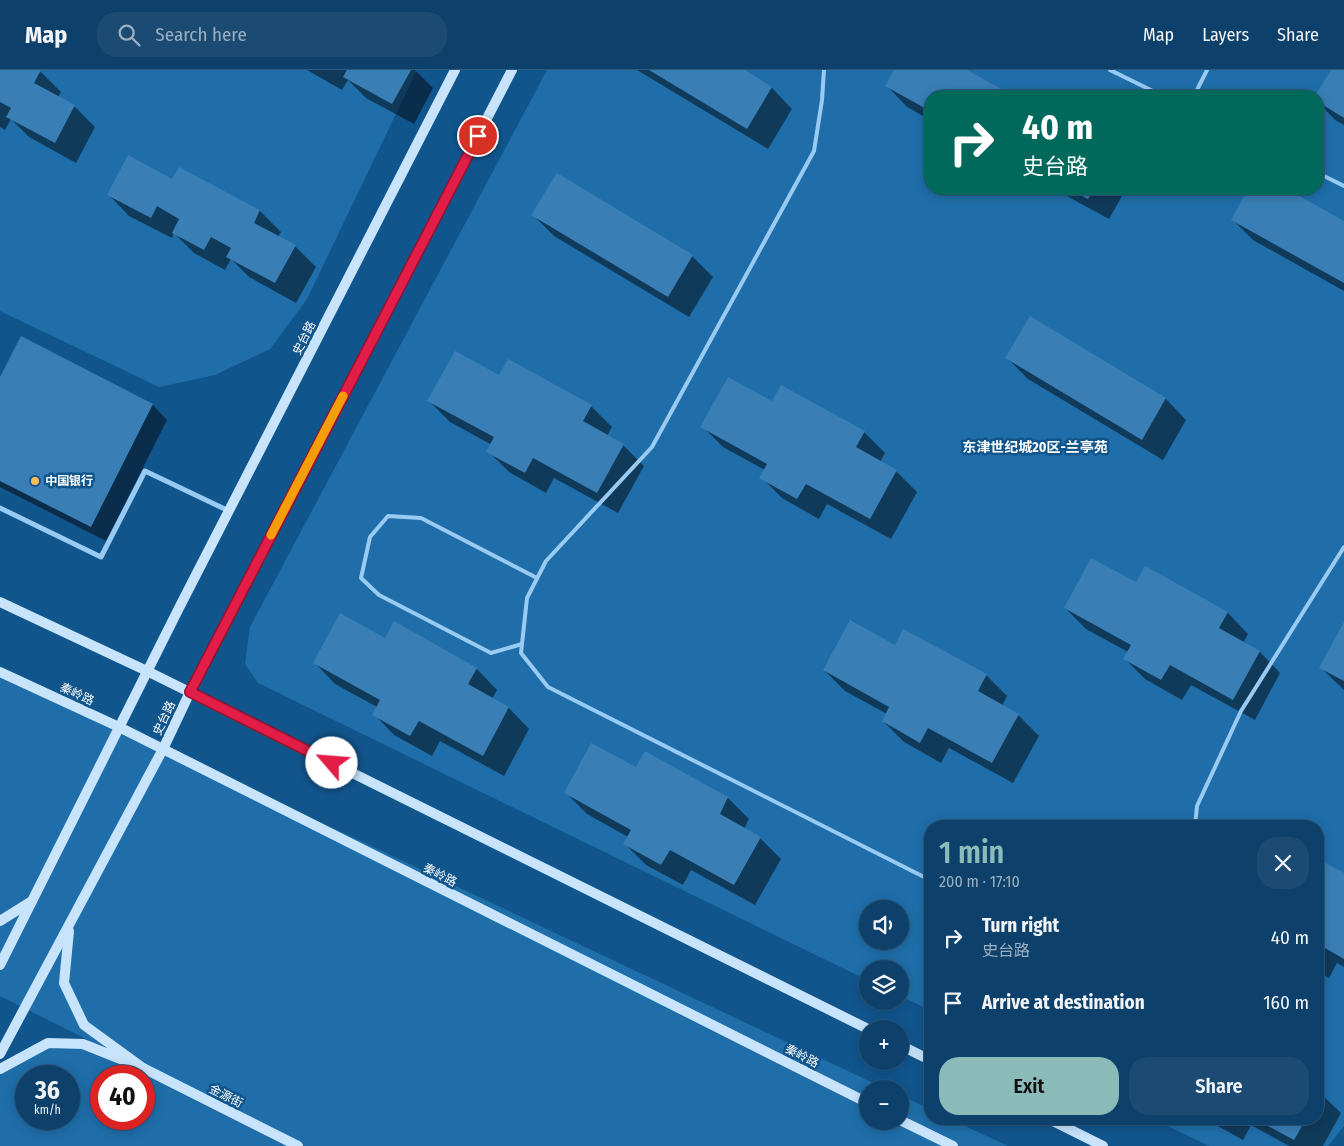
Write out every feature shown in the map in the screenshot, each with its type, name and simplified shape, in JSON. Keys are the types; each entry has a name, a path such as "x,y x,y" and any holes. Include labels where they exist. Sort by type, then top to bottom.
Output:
{"street":[{"name":"史台路","path":"0,965 147,671 455,70"},
{"name":"史台路","path":"0,1054 163,749 190,692 512,70"},
{"path":"0,508 101,557 145,471 229,511"},
{"path":"0,602 190,692 859,1025"},
{"name":"秦岭路","path":"0,672 119,727 859,1098"},
{"path":"0,921 32,900"},
{"path":"69,927 64,983 84,1025 138,1065"},
{"path":"0,1068 48,1044 83,1044 135,1065"},
{"path":"909,1050 924,1057"},
{"name":"金源街","path":"155,1074 298,1146"},
{"path":"909,1124 953,1146"},
{"path":"1061,1125 1103,1146"}],"lane":[{"path":"824,70 822,100 814,151 652,446 546,561 527,598 521,653 548,687 924,877"},
{"path":"1110,70 1151,90"},
{"path":"1197,90 1207,70"},
{"path":"1324,176 1344,186"},
{"path":"522,644 491,653 379,595 361,578 370,536 388,516 422,518 537,578"},
{"path":"1196,820 1197,806 1241,711 1344,547"}],"shaded area":[{"path":"0,70 417,70 307,299 270,349 215,375 159,387 0,311"},
{"path":"547,70 1344,70 1344,1126 1328,1146 1209,1146 1165,1125 1324,1125 1324,820 924,820 924,1007 909,1000 909,960 859,960 859,976 258,683 245,664 250,627"},
{"path":"0,671 867,1080 859,1080 859,1130 909,1130 909,1099 924,1106 924,1125 963,1125 1008,1146 0,1146 0,1069 48,1043 83,1044 138,1065 0,996"}],"building":[{"path":"0,70 41,70 34,83 75,105 55,143 6,117 11,108 0,102"},
{"path":"347,70 411,70 392,104 343,77"},
{"path":"649,70 745,70 772,87 747,129"},
{"path":"894,70 967,70 1003,90 924,90 924,108 885,86"},
{"path":"1331,70 1344,70 1344,118 1324,106 1324,90 1319,90"},
{"path":"128,155 172,179 179,167 260,210 254,223 296,245 275,283 226,257 231,248 211,237 204,250 172,233 179,219 157,206 151,218 107,195"},
{"path":"557,173 693,255 668,297 531,215"},
{"path":"1080,195 1090,195 1088,199"},
{"path":"1245,195 1298,195 1344,221 1344,283 1231,220"},
{"path":"1030,316 1166,398 1142,440 1005,358"},
{"path":"21,336 153,404 91,527 0,481 0,377"},
{"path":"455,351 499,375 508,359 592,405 583,421 624,444 597,493 533,458 525,473 486,452 494,437 427,401"},
{"path":"728,377 772,401 781,385 865,431 856,447 897,470 870,519 806,484 797,499 759,478 767,464 700,427"},
{"path":"1091,558 1136,582 1145,566 1228,612 1219,628 1260,651 1233,700 1170,665 1161,680 1123,659 1131,645 1064,608"},
{"path":"340,613 385,638 394,621 477,668 468,684 509,707 483,756 419,721 410,736 372,715 380,700 313,663"},
{"path":"850,620 895,645 903,629 987,674 978,691 1019,714 992,763 928,728 920,743 882,721 889,707 823,670"},
{"path":"1344,622 1344,681 1319,668"},
{"path":"591,743 636,767 645,751 728,797 720,814 761,837 734,885 670,850 661,865 623,844 631,830 564,793"},
{"path":"1324,862 1344,873 1344,959 1324,947"},
{"path":"1266,1125 1303,1125 1294,1140"}],"slow traffic":[{"path":"271,535 343,396"}],"place":[{"name":"中国银行","path":"35,481"}],"district":[{"name":"东津世纪城20区-兰亭苑","path":"1035,447"}],"route":[{"path":"332,763 190,692 478,136"}]}
